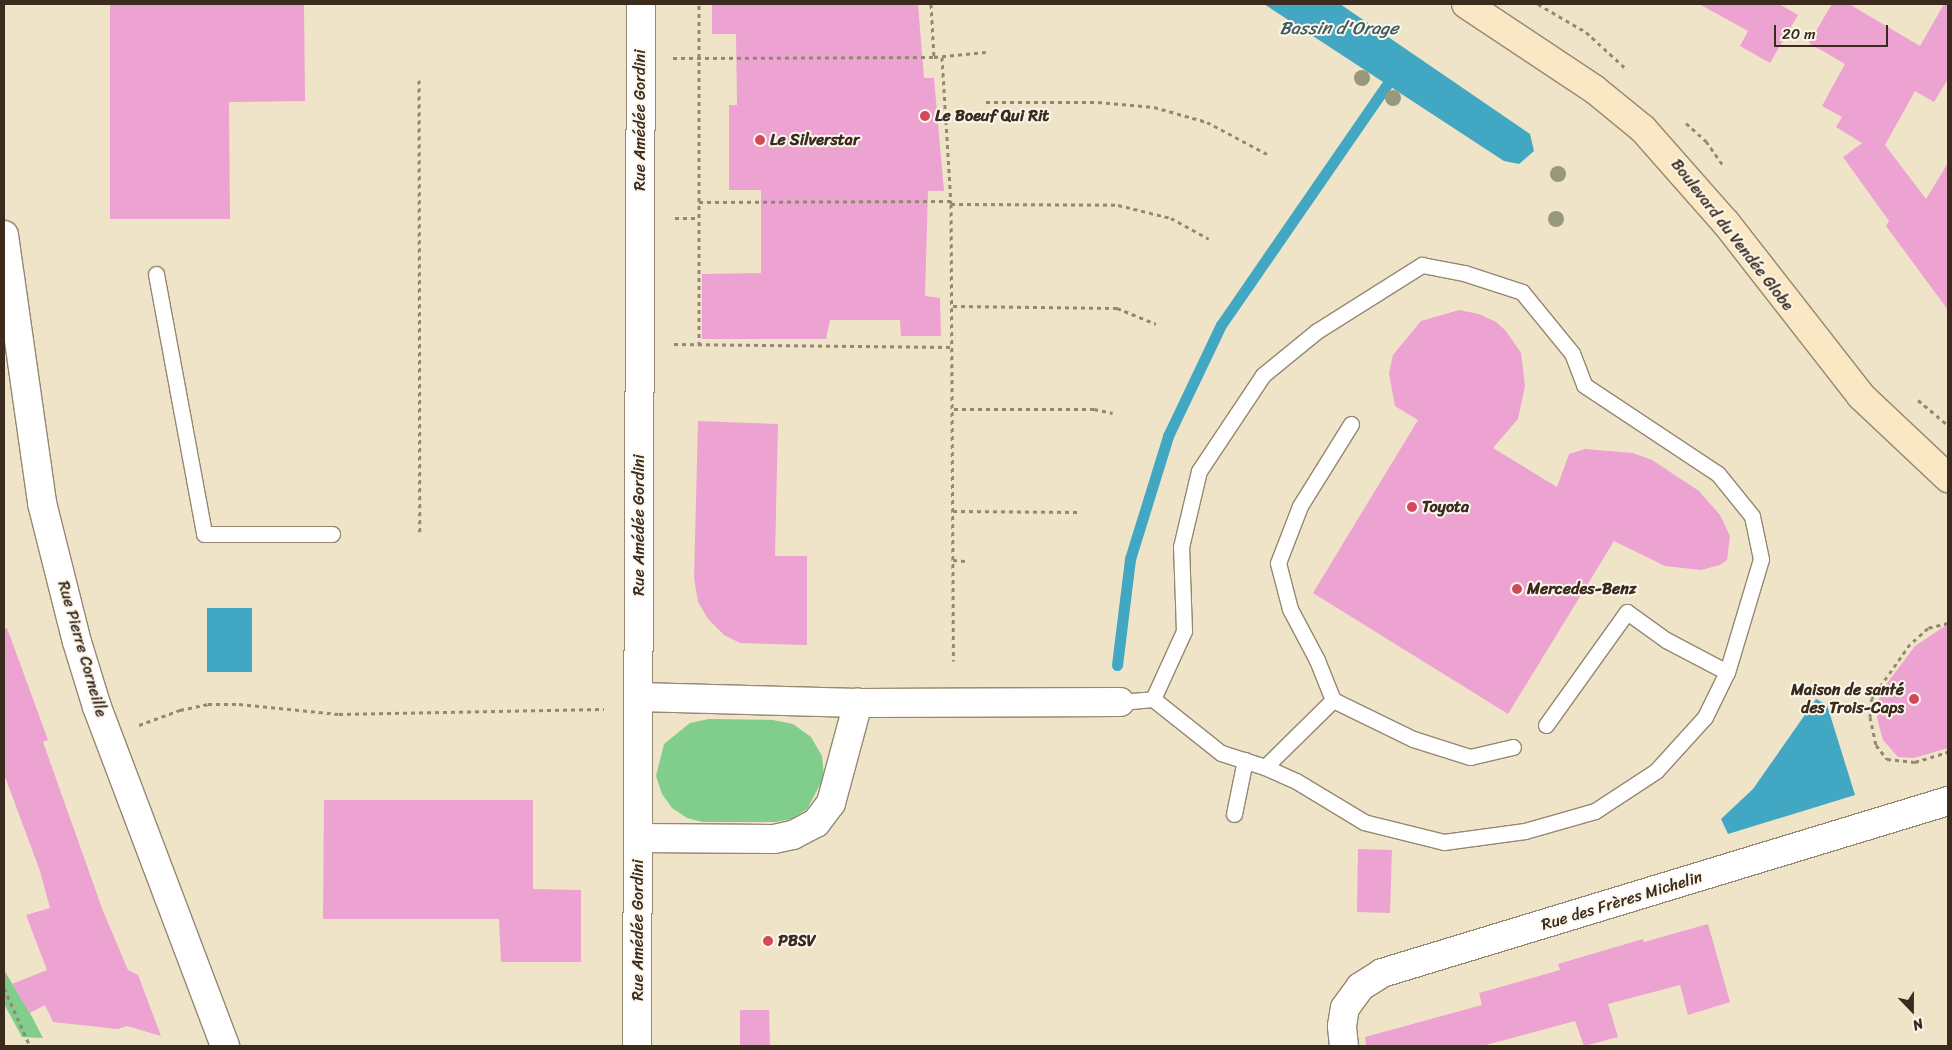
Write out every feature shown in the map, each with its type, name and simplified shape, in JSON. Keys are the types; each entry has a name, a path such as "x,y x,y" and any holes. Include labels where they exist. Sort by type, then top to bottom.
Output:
{"main road":[{"name":"Boulevard du Vendée Globe","path":"1466,4 1594,88 1643,129 1715,209 1861,396 1948,478"}],"street":[{"name":"Rue Amédée Gordini","path":"638,1042 638,344 641,4"},
{"name":"Rue Pierre Corneille","path":"4,250 42,503 77,642 108,737 225,1046"},
{"path":"639,703 1120,702"},
{"path":"638,838 774,839 793,836 816,823 831,803 858,703"},
{"name":"Rue des Frères Michelin","path":"1344,1046 1342,1026 1346,1008 1360,987 1382,974 1948,801"}],"lane":[{"path":"1120,702 1153,700 1221,753 1265,767 1364,822 1444,842 1525,831 1596,811 1656,771 1705,717 1727,672 1761,559 1752,516 1718,474 1584,385 1572,353 1522,292 1464,273 1422,265 1317,331 1262,375 1199,471 1181,547 1184,631 1153,700"},
{"path":"156,274 204,534 332,534"},
{"path":"1351,424 1300,506 1278,564 1290,609 1317,660 1333,700 1413,739 1470,757 1513,747"},
{"path":"1546,725 1627,612 1666,640 1727,672"},
{"path":"1265,767 1333,700"},
{"path":"1234,814 1245,760"}],"path":[{"path":"698,345 699,4"},
{"path":"931,4 934,57"},
{"path":"640,58 942,57 958,52 986,52"},
{"path":"942,57 951,202 954,409 953,661"},
{"path":"418,80 420,534"},
{"path":"986,102 1098,102 1154,107 1207,122 1267,154"},
{"path":"699,202 951,202 1118,205 1171,218 1209,238"},
{"path":"952,306 1117,308 1156,324"},
{"path":"638,344 953,347"},
{"path":"954,409 1094,409 1113,413"},
{"path":"953,511 1081,512"},
{"path":"954,560 965,560"},
{"path":"1948,623 1928,628 1910,644 1872,698 1870,717 1876,745 1887,759 1915,762 1948,752"},
{"path":"108,737 180,710 208,704 239,704 339,714 565,708 639,703"},
{"path":"4,988 30,1046"}],"green space":[{"path":"709,719 773,720 793,724 811,737 822,756 824,777 807,809 792,819 775,822 703,822 687,818 672,808 662,794 656,776 664,744 690,723"},
{"path":"4,970 43,1038 22,1037 4,1004"}],"water":[{"name":"Bassin d'Orage","path":"1264,4 1340,4 1530,134 1534,151 1519,164 1504,161"},
{"path":"207,608 252,608 252,672 207,672"},
{"path":"1816,699 1827,705 1855,795 1728,834 1721,819 1753,789"}],"building":[{"path":"110,4 304,4 305,101 229,102 230,219 110,219"},
{"path":"712,4 918,4 924,78 934,78 944,191 928,191 925,296 940,298 941,336 901,336 900,320 830,320 826,339 702,339 702,274 761,273 761,190 729,190 729,105 737,105 736,34 712,34"},
{"path":"1699,4 1779,4 1798,15 1770,63 1740,46 1748,31"},
{"path":"1832,4 1849,4 1920,46 1944,4 1948,4 1948,79 1934,102 1915,91 1885,145 1926,199 1948,163 1948,310 1886,226 1889,221 1843,157 1862,143 1836,127 1842,117 1822,106 1845,64 1809,43"},
{"path":"1459,310 1479,314 1496,322 1506,331 1521,353 1525,386 1518,419 1493,448 1557,487 1569,454 1585,449 1633,453 1652,460 1699,491 1720,515 1730,536 1727,560 1720,565 1701,570 1665,566 1614,541 1508,714 1313,593 1418,420 1395,406 1389,373 1393,355 1421,321"},
{"path":"698,421 778,424 775,556 807,556 807,645 740,643 724,635 708,619 698,602 694,578"},
{"name":"Maison de santé des Trois-Caps","path":"1948,624 1948,748 1914,758 1898,757 1883,740 1878,722 1876,708 1882,690 1915,646"},
{"path":"7,628 48,740 43,742 103,911 128,970 138,975 161,1036 127,1026 118,1029 53,1022 45,1005 30,1013 12,984 47,970 26,915 50,908 40,871 4,774 4,629"},
{"path":"324,800 533,800 533,889 581,890 581,962 501,962 499,919 323,919"},
{"path":"1358,849 1392,850 1390,913 1357,912"},
{"path":"1708,924 1730,1002 1688,1015 1680,985 1608,1004 1618,1037 1584,1046 1575,1021 1482,1046 1366,1046 1365,1037 1482,1005 1479,993 1560,970 1558,964 1643,939 1644,942"},
{"path":"740,1010 769,1010 770,1046 740,1046"}],"waterway":[{"path":"1117,665 1130,559 1168,436 1221,325 1387,84"}],"place":[{"name":"Le Boeuf Qui Rit","path":"925,116"},
{"name":"Le Silverstar","path":"760,140"},
{"name":"Toyota","path":"1412,507"},
{"name":"Mercedes-Benz","path":"1517,589"},
{"name":"Maison de santé des Trois-Caps","path":"1914,699"},
{"name":"PBSV","path":"768,941"}]}
